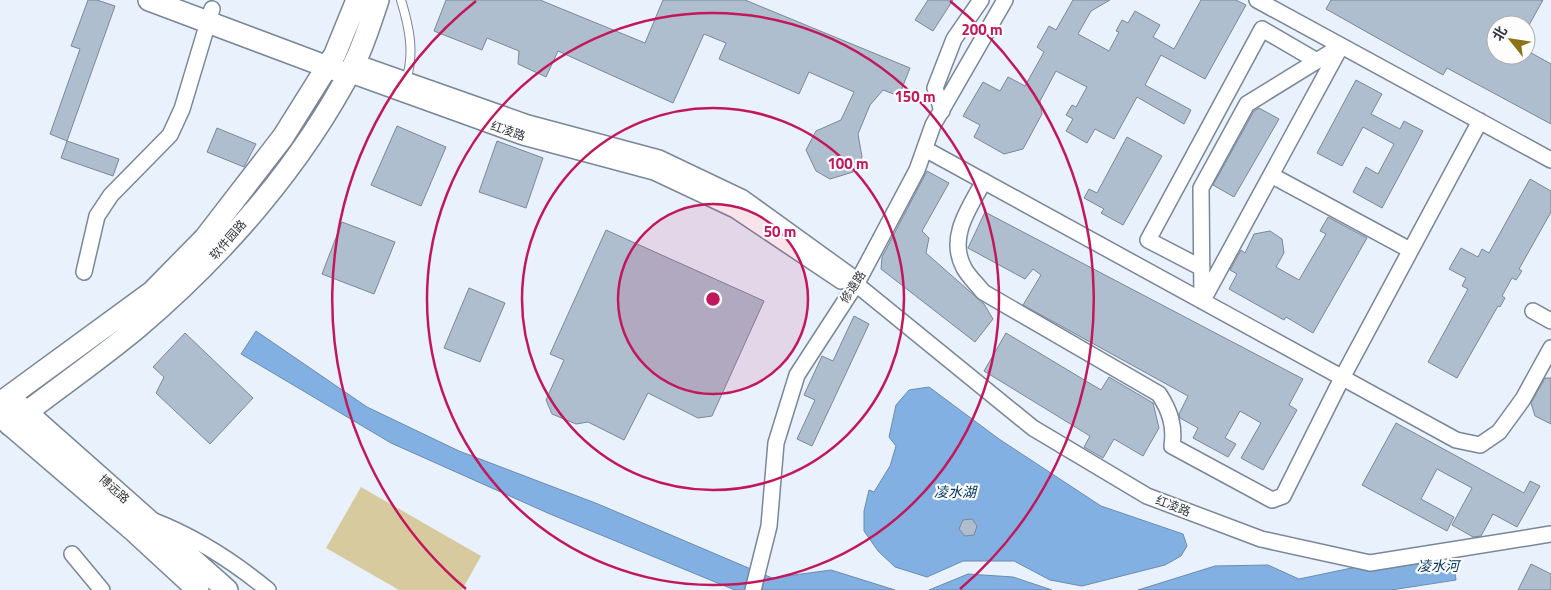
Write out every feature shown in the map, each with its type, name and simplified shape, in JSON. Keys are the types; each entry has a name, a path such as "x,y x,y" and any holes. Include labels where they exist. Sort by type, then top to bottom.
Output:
{"main road":[{"name":"红凌路","path":"149,0 210,16 352,68"},
{"name":"红凌路","path":"189,0 210,16"},
{"name":"软件园路","path":"4,406 46,369 123,315 152,292 179,266 256,174 283,137 331,61 357,0"},
{"name":"软件园路","path":"27,412 135,330 220,251 279,180 308,139 352,68 378,0"},
{"name":"博远路","path":"4,406 27,412 227,590"},
{"name":"博远路","path":"4,406 198,590"}],"street":[{"path":"942,111 935,88 954,39 981,0"},
{"name":"修遠路","path":"754,590 769,526 776,443 797,374 855,284 917,170 933,125 1004,0"},
{"path":"1258,0 1551,160"},
{"path":"84,272 97,216 111,195 170,135 182,109 210,16"},
{"path":"1202,268 1148,240 1262,29 1317,61"},
{"path":"1202,301 1201,188 1247,104 1341,46"},
{"path":"1202,301 1341,46"},
{"name":"红凌路","path":"352,68 406,80 528,124 659,158 743,198 855,284 1033,428 1147,496 1261,539 1370,563 1551,534"},
{"name":"红凌路","path":"352,68 524,137 654,172 736,210 855,284"},
{"path":"984,181 961,225 956,246 964,268 983,292 1159,394 1166,405 1175,430 1172,446 1272,500 1283,496 1342,378 1480,121"},
{"path":"925,149 1456,440 1480,445 1499,432 1519,406 1551,348"},
{"path":"1271,175 1410,250"},
{"path":"1532,311 1551,322"},
{"path":"146,518 182,532 250,575 268,590"},
{"path":"72,554 102,590"}],"lane":[{"path":"401,0 410,43 411,65 406,80"}],"shaded area":[{"path":"361,487 481,556 462,590 399,590 326,548"}],"water":[{"path":"256,331 367,407 459,451 598,504 772,578 831,570 895,590 735,590 720,584 550,514 391,443 241,354"},
{"name":"凌水湖","path":"929,387 999,439 1101,506 1183,534 1187,546 1181,556 1165,565 1082,586 1050,580 1014,561 963,561 927,577 895,567 878,551 864,531 864,511 869,490 874,492 890,466 896,446 889,437 896,405 909,390"},
{"name":"凌水河","path":"1452,547 1456,580 1391,590 1138,590 1215,566 1268,565 1299,579"},
{"path":"968,574 1013,577 1052,590 929,590"}],"building":[{"path":"88,0 97,0 115,6 67,141 50,134 80,49 71,46"},
{"path":"446,0 540,0 645,43 663,0 745,0 910,68 899,96 883,90 870,105 858,134 862,157 853,172 830,179 816,171 806,150 816,131 841,120 854,92 809,72 799,94 719,59 726,43 704,34 673,103 558,51 546,77 518,64 519,51 487,38 482,50 434,31"},
{"path":"928,0 953,0 933,31 915,20"},
{"path":"1073,0 1110,0 1091,11 1078,34 1109,51 1119,32 1116,31 1122,20 1128,23 1135,11 1160,25 1153,37 1174,49 1201,0 1236,0 1246,5 1205,79 1161,55 1145,85 1191,110 1184,124 1137,97 1114,139 1095,129 1087,143 1066,131 1073,119 1066,115 1072,105 1076,107 1087,87 1056,71 1040,101 1042,114 1023,149 1004,154 974,137 980,125 963,116 983,82 1000,91 1008,77 1025,86 1044,52 1037,47 1049,26 1056,30"},
{"path":"1331,0 1543,0 1535,15 1486,15 1486,65 1536,65 1536,56 1551,64 1551,124 1447,68 1443,75 1326,9"},
{"path":"1356,80 1382,94 1371,114 1400,129 1404,121 1423,131 1382,208 1353,192 1366,167 1378,174 1394,144 1363,127 1342,166 1317,153"},
{"path":"1259,108 1279,119 1234,197 1213,185 1254,111"},
{"path":"397,126 446,147 421,206 371,185"},
{"path":"217,128 256,144 244,167 207,152"},
{"path":"1127,137 1162,156 1123,225 1101,213 1104,209 1084,198 1089,189 1097,193"},
{"path":"67,141 119,159 113,176 61,158"},
{"path":"497,141 543,158 526,208 479,192"},
{"path":"927,171 949,183 922,231 929,238 926,253 984,304 993,319 975,342 881,269 882,257"},
{"path":"1530,179 1551,191 1551,212 1519,269 1522,271 1516,280 1512,278 1502,296 1505,298 1500,307 1498,306 1457,378 1428,362 1468,289 1462,286 1466,278 1449,269 1461,248 1478,257 1482,249 1489,253"},
{"path":"985,212 1303,379 1289,405 1297,410 1263,470 1241,458 1261,423 1240,411 1225,438 1236,444 1228,457 1193,438 1198,428 1180,418 1179,414 1188,396 1023,305 1041,275 1033,269 1025,279 968,248"},
{"path":"1328,217 1367,238 1313,333 1286,317 1284,320 1229,289 1237,274 1230,270 1241,250 1245,253 1254,234 1270,231 1282,239 1284,253 1276,267 1299,280 1326,234 1320,231"},
{"path":"342,222 395,242 374,294 322,274"},
{"path":"606,230 764,301 712,416 698,418 648,393 624,440 588,422 576,424 552,414 546,400 564,360 550,354"},
{"path":"469,288 505,303 480,362 444,348"},
{"path":"854,316 869,324 812,446 797,439 815,400 804,395 822,356 833,361"},
{"path":"185,333 253,398 210,444 156,393 164,377 153,367"},
{"path":"1006,333 1101,390 1109,377 1153,403 1159,428 1143,456 1114,439 1103,458 1084,447 1090,436 984,371"},
{"path":"1545,378 1551,378 1551,424 1535,416 1531,403"},
{"path":"1396,423 1524,493 1530,481 1540,486 1517,527 1493,514 1481,536 1473,537 1452,525 1472,488 1437,469 1421,499 1454,517 1447,531 1362,485"},
{"path":"972,519 977,526 974,535 965,536 959,529 963,520"},
{"path":"1531,564 1551,574 1551,590 1518,590"}]}
